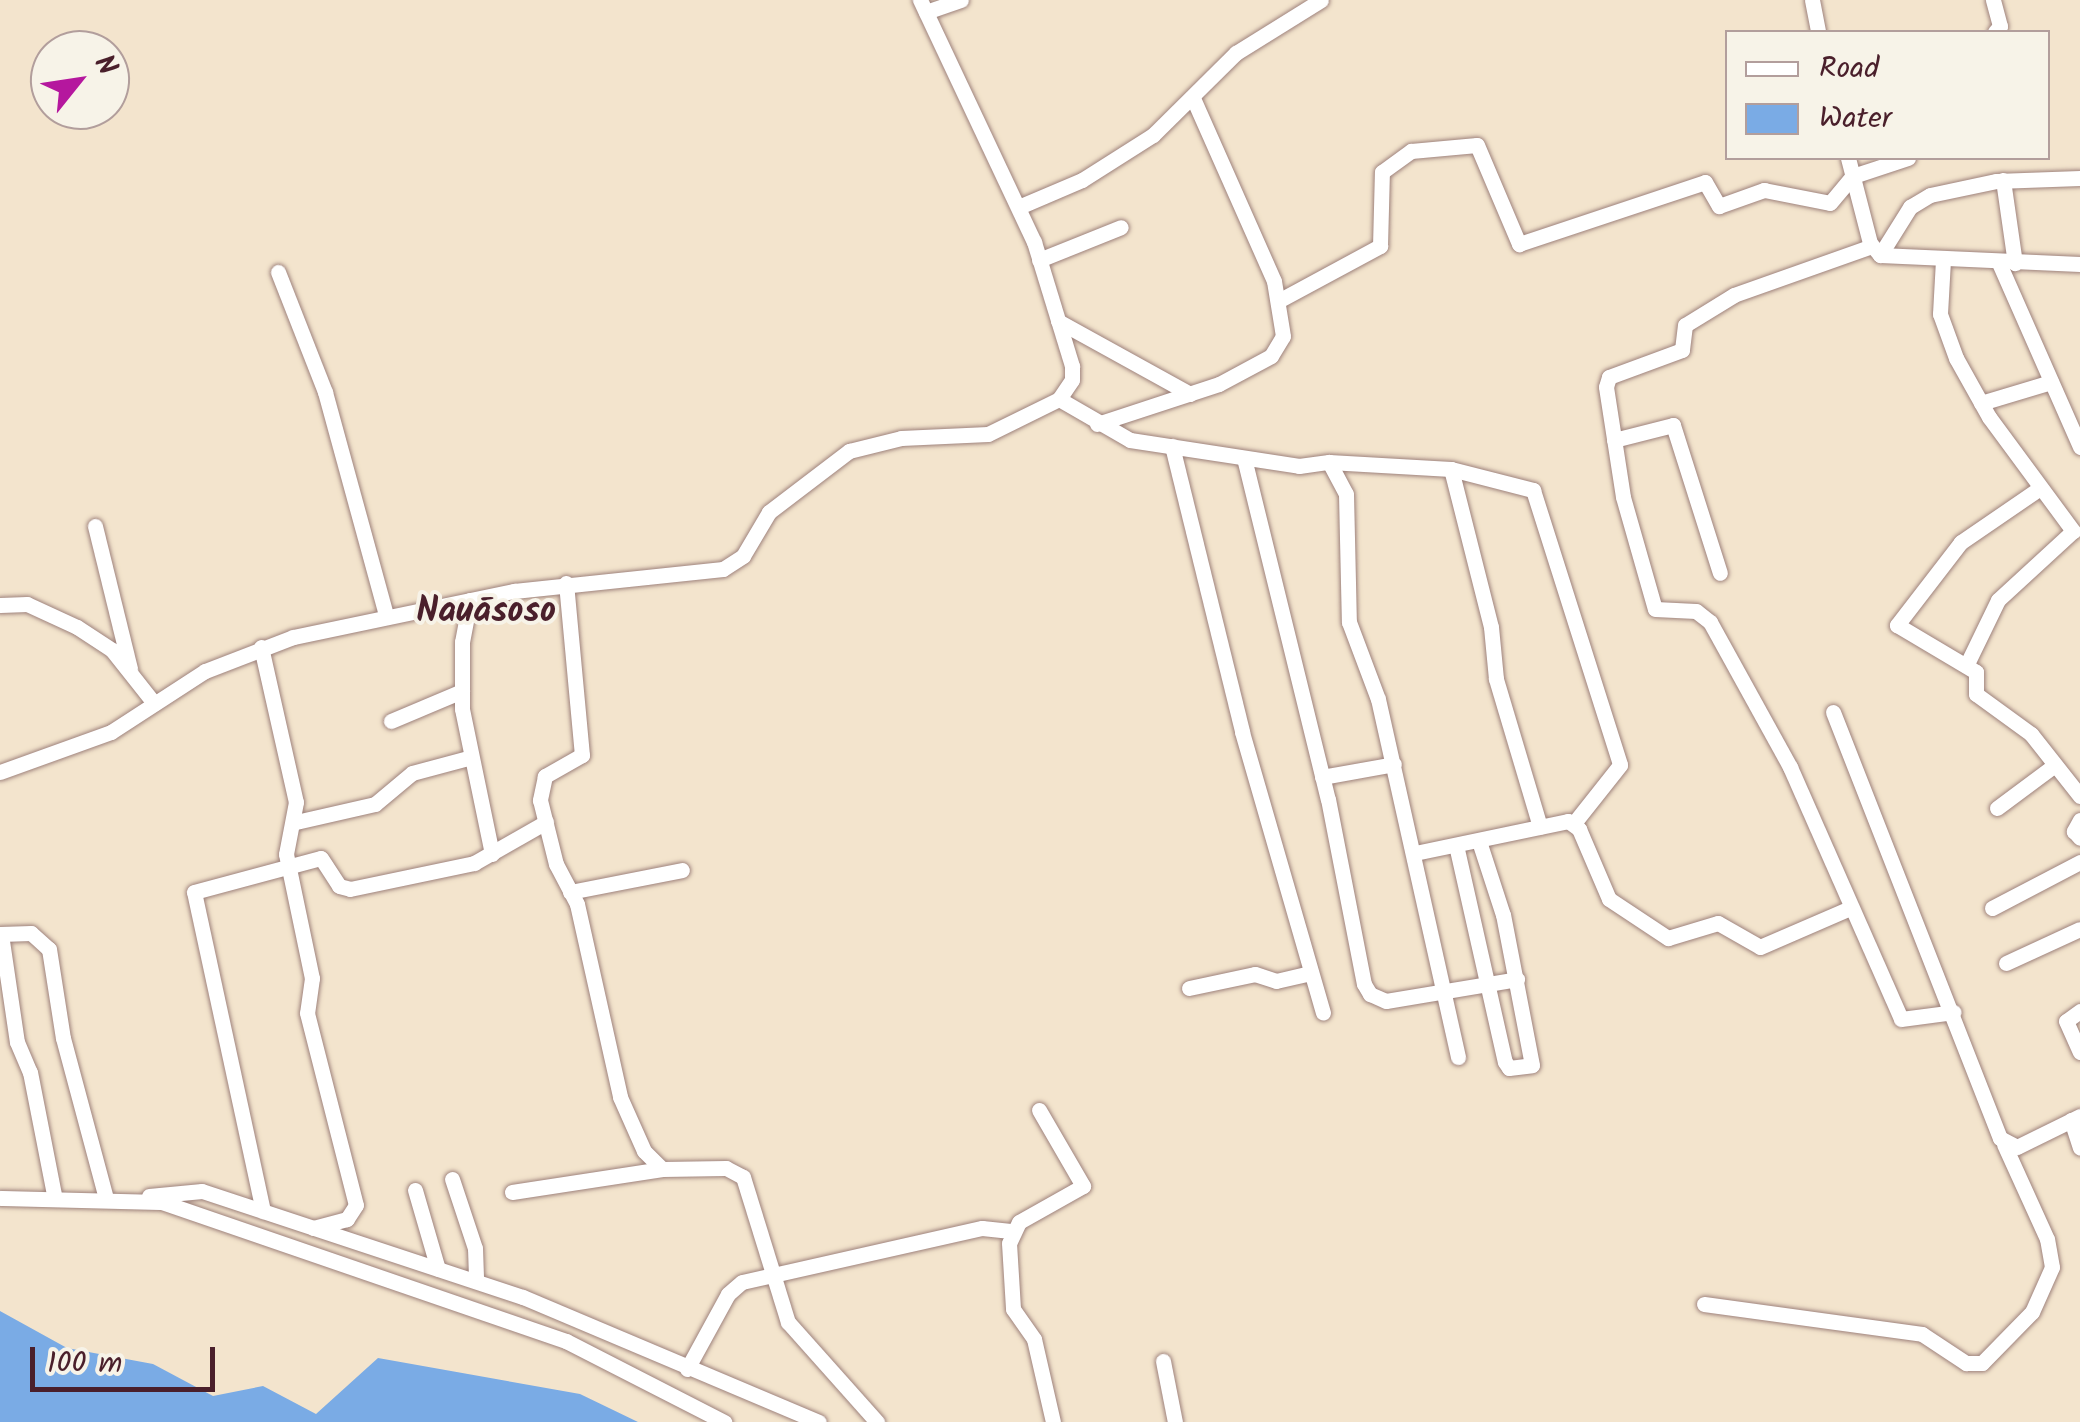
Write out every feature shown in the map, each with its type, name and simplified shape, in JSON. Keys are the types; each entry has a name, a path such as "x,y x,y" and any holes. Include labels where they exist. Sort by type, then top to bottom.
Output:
{"street":[{"path":"0,772 111,732 154,703 261,647 386,615 566,583 723,569 743,556 769,512 849,452 901,438 988,434 1059,399 1072,380 1039,260 1020,206 923,6 961,0"},
{"path":"1020,206 1114,161 1193,98 1236,54 1320,0"},
{"path":"1812,0 1818,30"},
{"path":"1993,0 2000,26 1997,30"},
{"path":"1098,424 1190,394 1271,356 1283,336 1280,300 1193,98"},
{"path":"1280,300 1380,246 1382,172 1411,151 1476,145 1519,244 1705,182 1719,206 1764,190 1829,203 1853,176 1902,160"},
{"path":"1849,160 1876,250"},
{"path":"1876,250 1920,199 2002,180 2080,178"},
{"path":"2002,180 2007,263 2050,382 2080,447"},
{"path":"1039,260 1121,227"},
{"path":"1954,1012 1903,1021 1848,909 1790,767 1710,622 1692,610 1655,609 1614,440 1610,377 1682,350 1685,325 1734,294 1876,250 1943,260 2080,264"},
{"path":"1943,260 1941,322 1981,403 2072,532 1998,600 1966,666"},
{"path":"278,272 325,392 386,615"},
{"path":"1058,322 1190,394"},
{"path":"1981,403 2050,382"},
{"path":"1059,399 1130,440 1299,466 1329,462 1452,470 1532,490 1620,765 1574,823 1414,854"},
{"path":"1614,440 1673,425 1720,573"},
{"path":"1172,446 1242,732 1323,1012"},
{"path":"1244,458 1370,994 1386,1001 1517,979"},
{"path":"1329,462 1346,494 1349,622 1394,764 1458,1057"},
{"path":"1452,470 1490,627 1496,678 1540,828"},
{"path":"2040,488 1962,542 1898,621 1906,634 1978,674 1976,694 2031,734 2080,796"},
{"path":"95,526 130,669"},
{"path":"566,583 582,754 540,782 546,822 614,1046 620,1098 644,1151 662,1168"},
{"path":"470,600 462,691 468,758 492,854"},
{"path":"0,605 47,611 112,650 154,703"},
{"path":"261,647 296,822 288,864 312,978 310,1028 326,1070 356,1205 347,1218 313,1228"},
{"path":"391,721 462,691"},
{"path":"1704,1304 1922,1334 1970,1364 1982,1363 2032,1312 2052,1268 2047,1239 2004,1144 1833,712"},
{"path":"296,822 375,804 412,773 468,758"},
{"path":"1322,777 1394,764"},
{"path":"1997,808 2055,765"},
{"path":"2080,820 2074,831 2080,838"},
{"path":"263,1211 192,897 206,885 321,858 339,886 350,890 492,854 546,822"},
{"path":"1574,823 1609,899 1668,938 1718,923 1760,948 1848,909"},
{"path":"1456,846 1484,985 1505,1062 1513,1068 1536,1058 1479,841"},
{"path":"1992,908 2080,862"},
{"path":"570,892 682,870"},
{"path":"2006,963 2080,928"},
{"path":"55,1199 41,1116 17,1042 1,934 31,933 48,949 64,1038 106,1199"},
{"path":"1189,988 1255,974 1276,981 1311,973"},
{"path":"2080,1011 2066,1021 2080,1052"},
{"path":"688,1369 734,1286 768,1274 982,1228 1012,1231 1083,1186 1039,1110"},
{"path":"2004,1144 2017,1147 2076,1118 2080,1148"},
{"path":"512,1192 662,1168 726,1168 743,1177 768,1274 801,1341 877,1422"},
{"path":"452,1180 475,1248 476,1281"},
{"path":"415,1190 438,1269"},
{"path":"0,1198 145,1198 202,1191 476,1281 820,1422"},
{"path":"145,1198 566,1340 724,1422"},
{"path":"1012,1231 1013,1308 1034,1339 1054,1422"},
{"path":"1163,1360 1176,1422"}],"water":[{"path":"0,1311 67,1348 153,1364 213,1396 263,1386 316,1414 378,1358 580,1394 638,1422 0,1422"}],"district":[{"name":"Nauāsoso","path":"486,612"}]}
